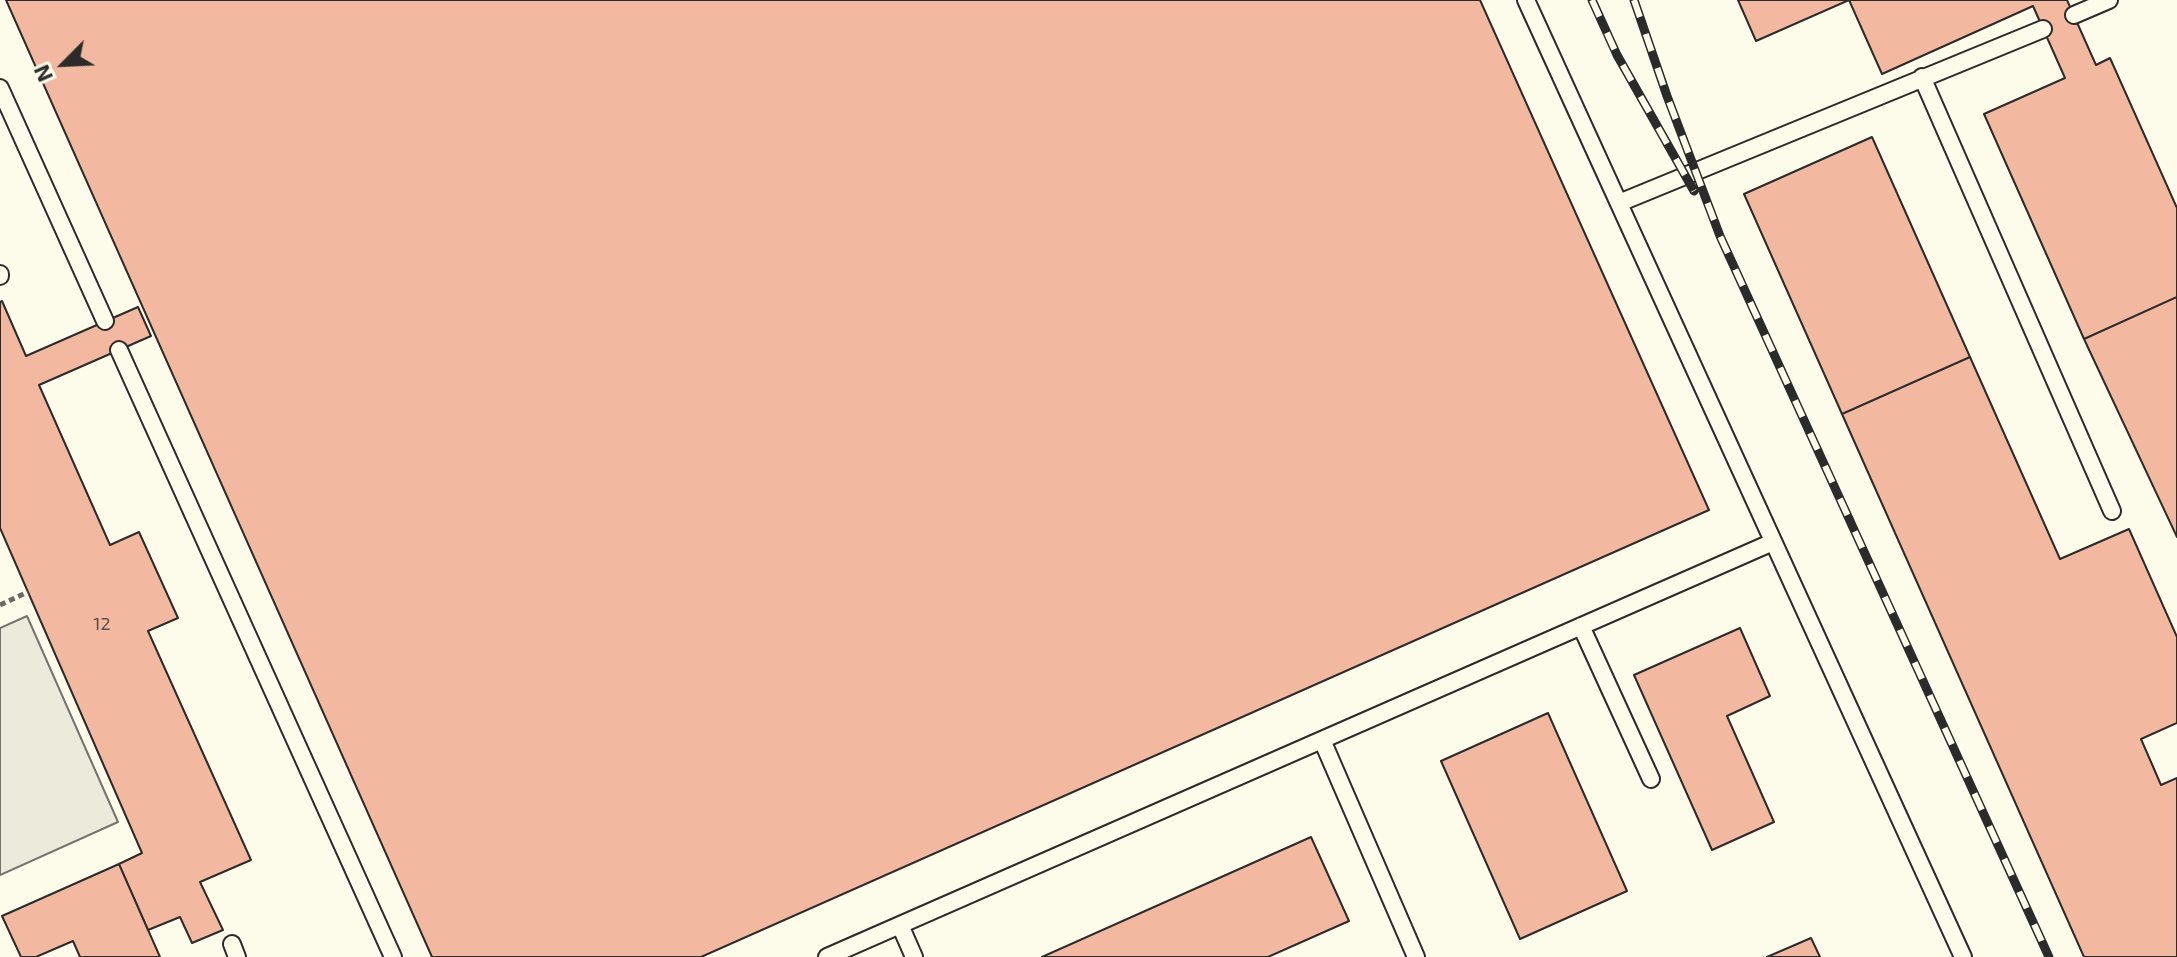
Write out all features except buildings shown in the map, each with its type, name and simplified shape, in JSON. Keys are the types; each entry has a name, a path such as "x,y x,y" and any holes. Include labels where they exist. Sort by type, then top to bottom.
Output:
{"lane":[{"path":"1526,0 1963,957"},
{"path":"2074,15 2109,0"},
{"path":"1619,203 2043,29"},
{"path":"1922,77 2112,511"},
{"path":"0,88 4,106 105,321"},
{"path":"119,350 393,957"},
{"path":"827,957 1773,542"},
{"path":"1581,626 1651,779"},
{"path":"1322,740 1416,957"},
{"path":"900,925 914,957"}],"path":[{"path":"0,605 28,592"}],"shaded area":[{"path":"27,616 118,822 0,875 0,628"}],"railway":[{"path":"1592,0 1617,55 1694,191"},
{"path":"1634,0 1720,236 2049,957"}]}
